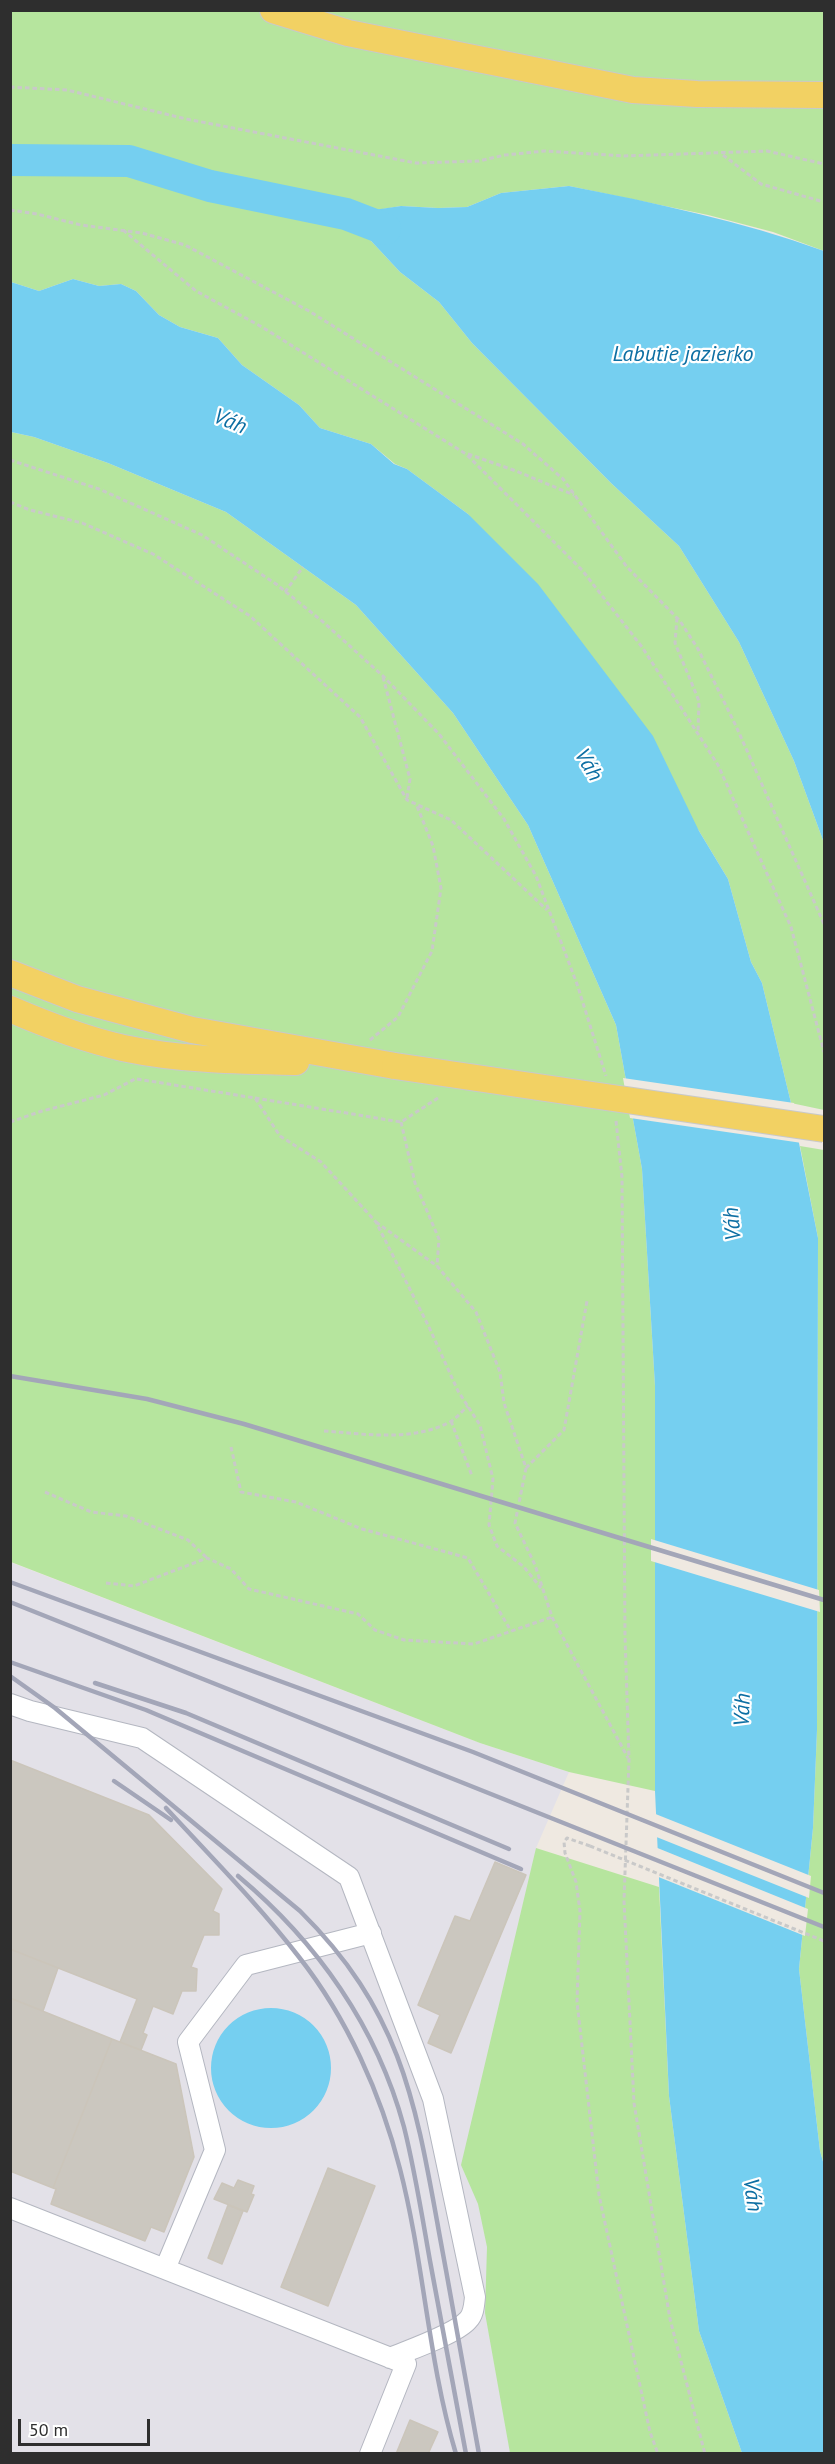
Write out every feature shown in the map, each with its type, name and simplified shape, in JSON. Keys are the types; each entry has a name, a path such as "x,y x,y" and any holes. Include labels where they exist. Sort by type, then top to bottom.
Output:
{"main road":[{"path":"273,10 348,33 633,90 697,94 825,95"},
{"path":"10,973 77,999 192,1030 366,1052 395,1066 825,1130"},
{"path":"10,1009 81,1036 124,1048 245,1062 366,1052"}],"lane":[{"path":"10,1704 142,1738 349,1877 433,2100 475,2297 472,2314 467,2322 457,2329 390,2358"},
{"path":"165,2269 215,2150 188,2042 246,1965 371,1933"},
{"path":"10,2208 406,2364 370,2454"}],"path":[{"path":"10,87 67,90 186,118 416,163 478,161 505,155 545,151 624,156 767,151 825,164"},
{"path":"722,154 761,184 825,202"},
{"path":"10,210 81,225 142,233 185,245 309,310 522,444 563,479 627,567 676,618 698,649 715,681 825,924"},
{"path":"123,230 196,291 262,327 466,454 582,570 642,647 718,765 791,927 825,1052"},
{"path":"466,454 576,495"},
{"path":"10,460 99,489 192,530 285,592 383,676 439,734 504,819 536,876 588,1016 607,1080"},
{"path":"10,502 30,510 82,523 153,554 250,616 360,717 407,800 451,820 549,912"},
{"path":"285,592 303,567"},
{"path":"676,618 675,643 699,701 697,732"},
{"path":"383,676 411,779 407,800"},
{"path":"366,1052 398,1017 432,951 441,888 433,846 416,804"},
{"path":"10,1122 104,1095 137,1078 142,1073"},
{"path":"137,1078 401,1122 438,1098"},
{"path":"255,1098 279,1136 321,1162 376,1222 437,1266 476,1312 500,1372 504,1403 526,1468 515,1523 535,1565 552,1617 628,1759"},
{"path":"615,1113 622,1177 624,1613 628,1759 624,1901 634,2103 670,2319 705,2454"},
{"path":"401,1122 415,1184 439,1239 437,1266"},
{"path":"376,1222 429,1327 458,1391 480,1425 493,1479 489,1525 497,1546 524,1568 541,1588"},
{"path":"526,1468 564,1430 587,1301"},
{"path":"324,1431 380,1436 408,1435 451,1421 468,1406"},
{"path":"451,1421 472,1476"},
{"path":"231,1447 241,1492 296,1502 362,1529 468,1558 512,1631"},
{"path":"45,1492 91,1512 126,1516 189,1540 207,1558 231,1569 249,1589 358,1614 375,1630 404,1640 474,1644 552,1617"},
{"path":"106,1583 134,1586 207,1558"},
{"path":"658,2454 650,2432 599,2195 577,2002 580,1911 576,1882 565,1853 564,1842 567,1838 591,1846 825,1941"}],"shaded area":[{"path":"10,1562 480,1743 569,1772 536,1848 512,2453 11,2453"}],"green space":[{"path":"11,11 824,11 824,251 773,232 708,215 569,186 501,193 467,207 401,206 347,215 400,272 439,302 472,343 612,484 679,546 739,642 794,761 824,843 824,1110 791,1103 762,983 751,962 728,879 699,831 468,514 407,469 395,464 371,444 320,428 299,405 242,365 218,338 180,327 159,315 136,291 121,284 99,286 73,279 39,291 11,282"},
{"path":"11,432 34,437 108,463 226,512 356,605 453,713 528,825 616,1025 642,1169 655,1386 655,1791 569,1772 480,1743 11,1562"},
{"path":"800,1146 824,1150 824,2165 820,2151 799,1969 813,1828 817,1730 818,1238"},
{"path":"536,1848 659,1887 669,2096 699,2331 742,2453 510,2453 485,2313 487,2247 478,2204 461,2165"}],"water":[{"name":"Labutie jazierko","path":"569,186 698,214 793,240 824,251 824,843 794,761 739,642 679,546 612,484 472,343 439,302 400,272 346,214 401,206 467,207 501,193"},
{"name":"Váh","path":"73,279 99,286 121,284 136,291 159,315 180,327 218,338 242,365 299,405 320,428 371,444 394,464 407,469 468,514 538,584 653,736 699,831 728,879 751,962 762,983 791,1103 818,1238 817,1730 813,1828 799,1969 820,2151 824,2165 824,2453 742,2453 699,2331 669,2096 655,1791 655,1386 642,1169 616,1025 528,825 453,713 356,605 226,512 108,463 34,437 11,432 11,282 39,291"},
{"path":"271,2008 294,2013 313,2026 326,2045 331,2068 326,2091 313,2110 294,2123 271,2128 248,2123 229,2110 216,2091 211,2068 216,2045 229,2026 248,2013"}],"pier":[{"path":"623,1078 794,1103 802,1143 630,1118"},
{"path":"651,1539 819,1590 820,1612 651,1561"},
{"path":"653,1813 811,1876 809,1898 654,1836"},
{"path":"655,1847 808,1909 805,1936 656,1876"}],"building":[{"path":"10,1760 149,1815 222,1889 213,1911 219,1914 219,1935 204,1935 191,1967 197,1969 196,1991 182,1991 173,2014 153,2006 143,2033 147,2035 141,2050 120,2042 137,1999 10,1949"},
{"path":"495,1862 526,1875 451,2053 428,2043 440,2015 418,2005 455,1916 470,1921"},
{"path":"10,1949 58,1968 43,2011 10,1998"},
{"path":"10,1998 112,2039 53,2188 10,2171"},
{"path":"112,2039 176,2064 194,2157 164,2232 151,2227 145,2241 51,2204 56,2189 53,2188"},
{"path":"328,2168 375,2186 328,2306 281,2287"},
{"path":"238,2180 254,2186 251,2194 254,2195 247,2212 214,2199 222,2183 234,2188"},
{"path":"228,2205 243,2211 222,2264 208,2258"},
{"path":"410,2420 438,2432 428,2454 396,2454"}],"waterway":[{"path":"10,160 129,161 210,186 346,214 385,229"}],"railway":[{"path":"10,1376 147,1399 244,1424 824,1600"},
{"path":"10,1582 473,1752 824,1893"},
{"path":"10,1602 824,1927"},
{"path":"10,1662 146,1710 521,1869"},
{"path":"10,1676 55,1708 300,1911 335,1949 362,1987 384,2025 413,2105 432,2194 479,2454"},
{"path":"95,1683 186,1713 509,1849"},
{"path":"114,1781 171,1820"},
{"path":"166,1808 251,1899 299,1957 332,2005 360,2058 383,2113 400,2169 415,2240 439,2383 456,2454"},
{"path":"238,1876 267,1902 318,1958 360,2021 378,2055 392,2090 412,2160 466,2454"}]}
